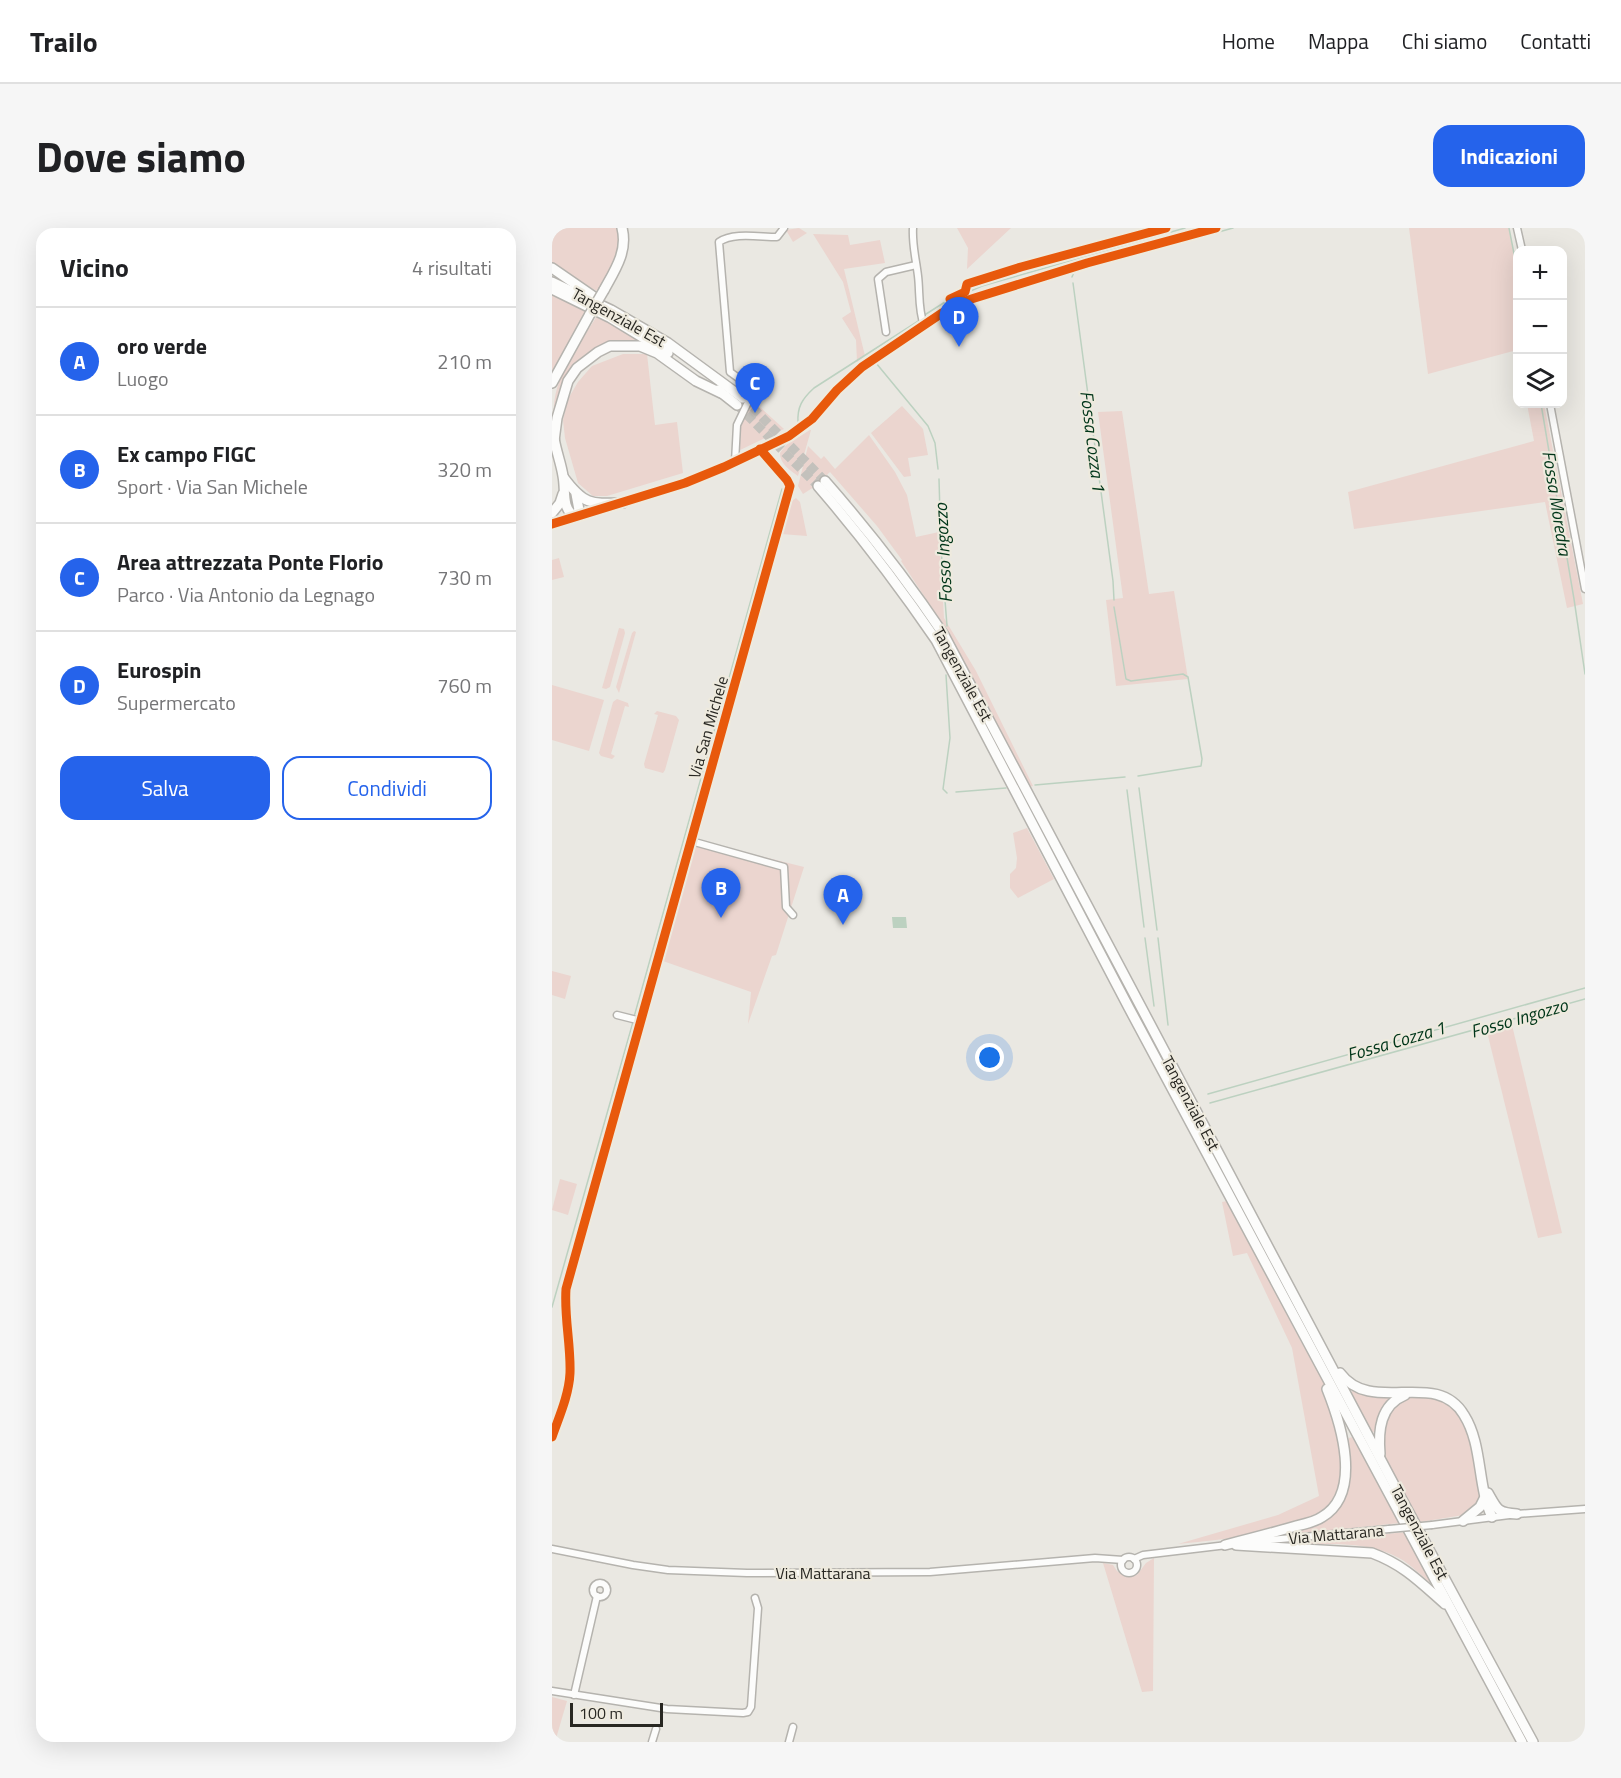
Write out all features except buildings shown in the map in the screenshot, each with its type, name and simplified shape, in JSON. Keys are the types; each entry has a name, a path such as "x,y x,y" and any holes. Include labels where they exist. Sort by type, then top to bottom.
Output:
{"highway":[{"path":"552,383 622,253 624,242 622,228"},
{"path":"552,268 588,291 611,310"},
{"name":"Tangenziale Est","path":"552,282 611,310 668,344 740,402 722,393 638,334 580,302 552,290"},
{"path":"553,439 568,381 576,368 610,346 640,346 657,353 696,381 722,393"},
{"path":"552,428 564,478 561,503 552,513"},
{"path":"564,478 576,494 585,500 597,504 623,503"},
{"name":"Tangenziale Est","path":"1522,1742 936,640 897,583 821,484 862,523 904,576 944,635 1533,1742"},
{"path":"563,492 569,513 575,517 579,510 576,494"},
{"path":"1314,1333 1345,1381 1371,1393 1433,1392 1451,1399 1470,1425 1487,1506 1492,1517"},
{"path":"1225,1545 1322,1518 1342,1493 1346,1473 1337,1413 1315,1355"},
{"path":"1381,1460 1378,1433 1384,1413 1396,1400 1412,1393"},
{"path":"1485,1488 1494,1506 1503,1513 1517,1514"},
{"path":"1464,1521 1483,1502 1485,1488"},
{"path":"1492,1517 1494,1506"},
{"path":"1225,1545 1372,1553 1404,1568 1450,1609"}],"street":[{"path":"735,462 737,425 750,398 748,385 730,372 718,242 724,238 777,237 784,228"},
{"path":"913,228 912,248 923,323"},
{"path":"552,524 685,483 735,462 801,429 837,390 862,368 923,323 965,301 1087,262 1215,228"},
{"path":"1517,228 1521,246"},
{"path":"886,332 878,279 886,272 916,265"},
{"path":"1551,408 1585,589"},
{"name":"Via San Michele","path":"552,1437 567,1394 570,1374 566,1288 790,486 760,449"},
{"path":"691,841 784,867 786,907 793,915"},
{"path":"617,1015 640,1021"},
{"name":"Via Mattarana","path":"1134,1559 1143,1555 1225,1545 1585,1509"},
{"name":"Via Mattarana","path":"552,1549 668,1570 747,1573 930,1572 1095,1558 1123,1560"},
{"name":"Via Mattarana","path":"1136,1568 1158,1553"},
{"path":"1128,1557 1134,1559 1137,1563 1136,1568 1131,1573 1123,1570 1121,1565 1123,1560 1128,1557"},
{"name":"Via Mattarana","path":"1095,1558 1115,1564 1123,1570"},
{"path":"574,1695 597,1596"},
{"path":"552,1691 669,1709 748,1712 751,1707 758,1608 755,1598"},
{"path":"789,1742 793,1727"},
{"path":"652,1742 656,1729"}],"shaded area":[{"path":"552,228 618,228 617,254 612,269 599,292 562,273 552,263"},
{"path":"799,228 807,233 793,242 786,230"},
{"path":"957,228 1011,228 967,269 968,248"},
{"path":"1409,228 1509,228 1513,248 1513,351 1428,374"},
{"path":"813,234 848,235 850,245 880,240 885,263 844,269 865,356 857,362 856,340 842,318 851,312 843,282"},
{"path":"552,294 588,311 552,371"},
{"path":"597,316 642,342 608,343 583,357 565,382 554,414 557,388 562,375"},
{"path":"623,354 647,354 655,425 677,422 683,473 607,496 593,496 578,483 565,438 563,420 568,399 578,382 592,366"},
{"path":"751,399 784,429 738,451 739,427"},
{"path":"902,406 923,429 928,455 908,458 911,476 904,477 871,433"},
{"path":"1528,408 1545,408 1583,604 1567,608 1545,502 1354,529 1348,492 1534,441"},
{"path":"1122,411 1149,594 1174,591 1188,679 1116,686 1106,600 1123,598 1098,412"},
{"path":"810,430 798,476 784,464 780,453 786,445"},
{"path":"869,435 895,472 907,495 916,537 939,532 944,618 976,671 1033,786 1030,787 943,625 902,560 877,526 830,472 803,494 798,486 808,446 821,459 824,456 835,469"},
{"path":"796,498 800,502 807,536 781,534 792,501"},
{"path":"559,558 564,577 552,580 552,560"},
{"path":"619,628 624,629 625,633 610,687 606,689 602,688"},
{"path":"634,631 636,632 619,693 616,687"},
{"path":"552,685 604,700 589,751 552,740"},
{"path":"617,699 628,703 629,707 625,706 611,754 615,756 612,759 601,756 599,753 613,702"},
{"path":"657,711 676,716 679,720 663,773 645,768 644,764 658,715 654,714"},
{"path":"1027,828 1054,879 1018,898 1010,888 1010,874 1016,868 1017,858 1013,833"},
{"path":"697,840 804,867 776,955 772,956 748,1024 751,992 663,961 691,841"},
{"path":"892,917 906,917 907,928 893,928"},
{"path":"552,971 571,976 565,999 552,995"},
{"path":"1512,1025 1562,1233 1538,1238 1487,1032"},
{"path":"560,1179 577,1184 568,1215 552,1210"},
{"path":"1227,1201 1319,1374 1335,1410 1342,1455 1339,1485 1334,1497 1326,1507 1295,1524 1255,1534 1178,1544 1278,1515 1319,1496 1292,1348 1247,1253 1233,1256 1222,1202"},
{"path":"1353,1390 1391,1397 1374,1432 1371,1431 1351,1393"},
{"path":"1417,1395 1447,1401 1464,1421 1481,1485 1481,1498 1479,1504 1464,1515 1420,1522 1384,1452 1382,1433 1388,1416 1400,1402"},
{"path":"1352,1437 1400,1523 1275,1536 1311,1525 1345,1494 1350,1474 1347,1443"},
{"path":"1406,1532 1432,1584 1399,1558 1371,1548 1340,1544 1279,1545"},
{"path":"1154,1558 1153,1691 1142,1692 1103,1563 1113,1565 1126,1577 1137,1575 1146,1563"},
{"path":"552,1697 567,1701 555,1742 552,1742"}],"waterway":[{"path":"923,316 945,302 982,286 1185,228"},
{"name":"Fossa Cozza 1","path":"1140,254 1233,228"},
{"name":"Fossa Moredra","path":"1509,228 1513,248"},
{"name":"Fossa Cozza 1","path":"1098,264 1125,258"},
{"name":"Fossa Cozza 1","path":"1072,277 1074,272 1084,268"},
{"name":"Fossa Cozza 1","path":"1073,283 1114,600"},
{"path":"798,423 801,404 814,388 920,320"},
{"name":"Fosso Ingozzo","path":"876,363 928,426 935,443 938,469"},
{"name":"Fossa Moredra","path":"1542,408 1585,674"},
{"name":"Fosso Ingozzo","path":"939,479 947,626"},
{"path":"634,1017 782,489"},
{"name":"Fossa Cozza 1","path":"1114,607 1126,679 1131,681 1183,674 1188,677 1202,759 1201,766 1138,776"},
{"name":"Fosso Ingozzo","path":"946,675 950,738 943,789 947,793"},
{"name":"Fosso Ingozzo","path":"1035,785 1125,777"},
{"name":"Fosso Ingozzo","path":"956,792 1006,788"},
{"name":"Fossa Cozza 1","path":"1139,788 1157,930"},
{"name":"Fosso Ingozzo","path":"1127,790 1144,927"},
{"name":"Fosso Ingozzo","path":"1145,938 1154,1006"},
{"name":"Fossa Cozza 1","path":"1158,938 1168,1025"},
{"name":"Fossa Cozza 1","path":"1208,1094 1585,988"},
{"name":"Fosso Ingozzo","path":"1210,1103 1585,999"},
{"path":"552,1307 633,1022"}],"tunnel":[{"path":"743,398 825,481"},
{"path":"737,405 818,486"}],"cycle path":[{"path":"950,299 965,292 967,284 1166,228"},
{"path":"552,524 685,483 789,436 812,419 837,390 862,367 942,313 965,301 1087,263 1216,228"},
{"path":"552,1437 569,1381 566,1289 790,486 760,449"}],"place":[{"name":"Eurospin","path":"959,347"},
{"name":"Area attrezzata Ponte Florio","path":"755,413"},
{"name":"Ex campo FIGC","path":"721,918"},
{"name":"oro verde","path":"843,925"}]}
